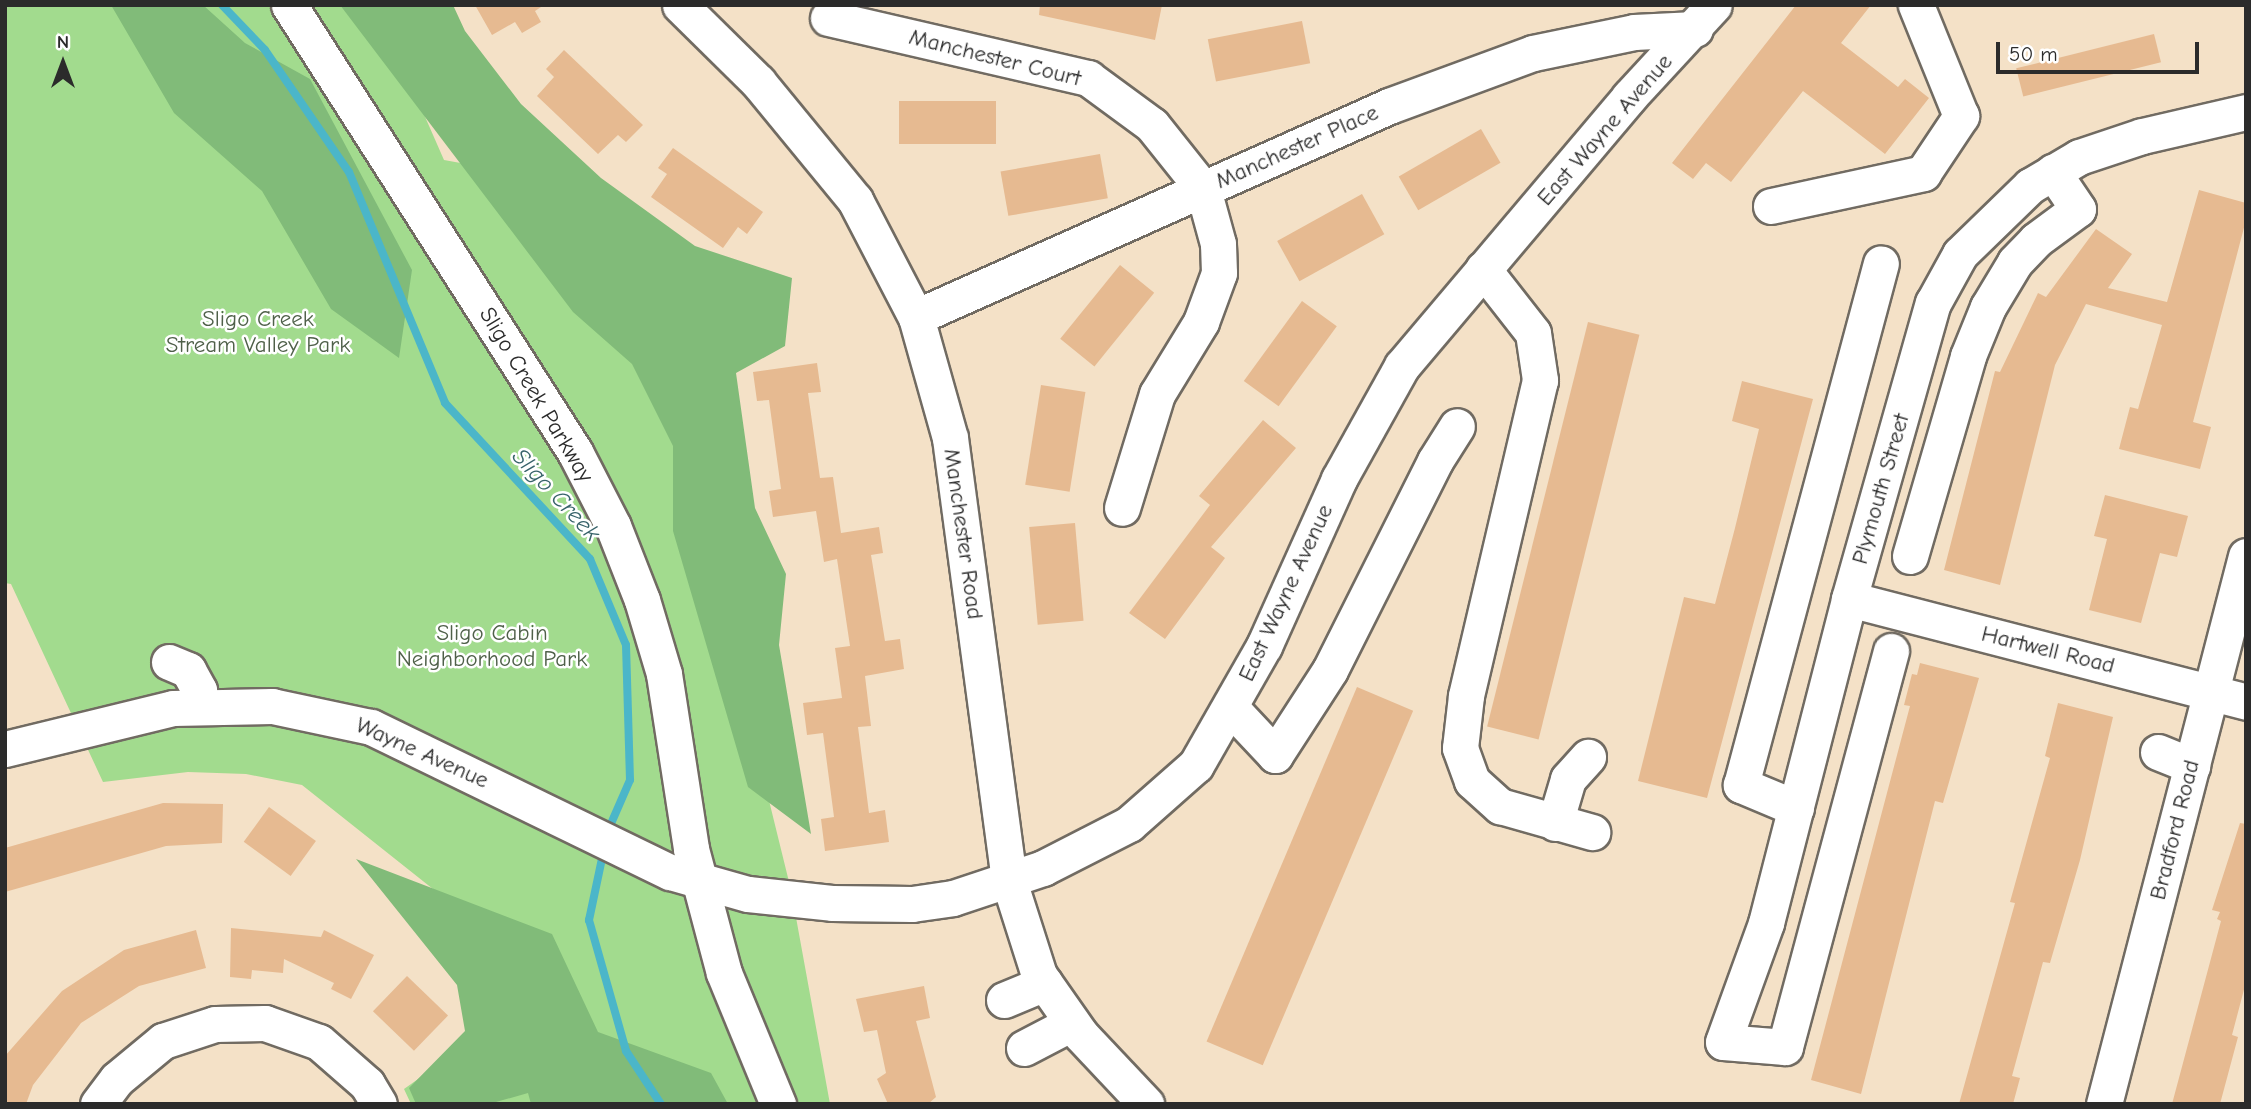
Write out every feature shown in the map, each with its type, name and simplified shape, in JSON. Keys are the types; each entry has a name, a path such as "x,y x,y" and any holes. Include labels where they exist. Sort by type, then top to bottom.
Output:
{"street":[{"name":"Sligo Creek Parkway","path":"289,5 575,452 613,526 642,600 664,674 698,883 723,973 778,1104"},
{"name":"Manchester Road","path":"680,5 758,82 855,200 916,317 950,438 1009,881 1045,983 1072,1023 1146,1104"},
{"path":"1771,206 1923,173 1961,116 1916,5"},
{"name":"East Wayne Avenue","path":"698,883 748,894 878,905 953,898 1009,881 1129,824 1196,765 1264,646 1339,479 1377,407 1437,321 1629,97 1704,17"},
{"name":"Manchester Place","path":"916,317 1389,106 1533,52 1704,17"},
{"name":"Manchester Court","path":"828,18 1088,78 1152,125 1203,189"},
{"name":"Plymouth Street","path":"1891,651 1786,1047 1723,1042 1766,923 1849,599 1933,303 1960,254 2030,186 2053,172 2113,144 2246,112"},
{"path":"1910,556 1968,356 1987,307 2015,262 2036,240 2078,209 2053,172"},
{"path":"1122,508 1157,394 1201,322 1219,272 1218,244 1203,189"},
{"path":"1796,808 1741,785 1881,264"},
{"path":"1483,269 1533,333 1540,380 1466,696 1460,748 1472,781 1500,806 1592,832"},
{"path":"1230,707 1275,755 1329,670 1435,461 1457,426"},
{"name":"Bradford Road","path":"2105,1104 2246,556"},
{"name":"Hartwell Road","path":"1849,599 2246,702"},
{"path":"169,662 188,670 201,706"},
{"name":"Wayne Avenue","path":"5,749 118,718 201,706 272,706 338,717 413,745 640,859 698,883"},
{"path":"2158,752 2192,766"},
{"path":"1555,823 1568,779 1588,757"},
{"path":"1004,1000 1045,983"},
{"path":"97,1104 117,1079 163,1041 215,1024 265,1023 319,1042 363,1097"},
{"path":"1024,1048 1072,1023"}],"green space":[{"name":"Sligo Creek Stream Valley Park","path":"5,5 376,5 444,160 538,177 627,223 791,890 830,1104 411,1104 404,1089 531,999 472,920 302,785 246,774 188,772 103,782 11,584 5,583"},
{"path":"111,5 203,5 245,43 310,79 412,270 399,358 331,309 262,191 174,113"},
{"path":"340,5 453,5 465,31 521,104 601,178 695,246 792,278 785,346 736,373 755,508 786,574 779,645 811,834 748,787 673,531 673,446 632,364 573,312"},
{"path":"356,859 552,934 598,1032 711,1073 728,1104 531,1104 528,1093 489,1104 416,1104 409,1088 465,1031 457,985"}],"building":[{"path":"475,5 544,5 535,11 541,22 522,33 515,22 492,35"},
{"path":"1040,5 1162,5 1155,40 1039,15"},
{"path":"1796,5 1871,5 1841,43 1898,87 1905,79 1929,98 1885,154 1803,91 1731,182 1706,163 1693,179 1672,163"},
{"path":"1302,21 1310,63 1216,82 1208,39"},
{"path":"2154,34 2161,62 2023,96 2016,68"},
{"path":"564,50 643,125 626,142 618,135 598,154 537,96 554,77 546,69"},
{"path":"899,101 996,101 996,144 899,144"},
{"path":"1481,129 1500,163 1418,210 1399,176"},
{"path":"673,148 763,212 747,234 738,227 723,248 651,197 667,174 658,168"},
{"path":"1100,154 1108,198 1008,216 1001,172"},
{"path":"2199,190 2246,203 2246,220 2193,422 2211,427 2200,469 2119,449 2130,407 2138,409 2162,325 2086,304 2055,365 2000,585 1944,570 1995,371 2000,372 2038,293 2046,297 2096,229 2132,254 2108,288 2167,302"},
{"path":"1362,194 1384,234 1299,281 1277,241"},
{"path":"1120,265 1154,293 1094,367 1060,339"},
{"path":"1302,301 1337,326 1279,406 1244,381"},
{"path":"1588,322 1639,335 1539,739 1487,727"},
{"path":"817,363 821,392 808,393 820,478 833,477 841,533 879,527 883,553 871,555 885,641 900,639 904,669 865,676 871,726 858,727 869,813 885,810 889,842 825,851 821,819 834,817 823,733 807,735 803,703 842,698 835,648 850,646 837,559 824,562 816,511 773,517 769,491 781,489 769,400 757,401 753,372"},
{"path":"1742,381 1813,399 1707,798 1638,781 1684,597 1715,604 1735,528 1759,429 1732,421"},
{"path":"1041,385 1085,392 1070,492 1025,485"},
{"path":"1263,420 1296,448 1211,547 1225,558 1165,639 1129,613 1210,505 1199,496"},
{"path":"2105,495 2188,516 2177,557 2160,553 2141,623 2089,610 2107,539 2094,536"},
{"path":"1075,523 1084,621 1038,625 1029,527"},
{"path":"1920,663 1979,678 1943,803 1935,801 1861,1094 1811,1080 1910,706 1904,705 1912,674 1917,675"},
{"path":"1357,687 1413,711 1263,1065 1207,1041"},
{"path":"2058,703 2113,717 2080,860 2050,963 2043,962 2012,1076 2020,1078 2013,1104 1959,1104 2015,903 2010,902 2050,758 2045,756"},
{"path":"163,803 223,804 222,843 166,846 5,892 5,848"},
{"path":"269,807 316,841 291,876 244,842"},
{"path":"2240,823 2246,824 2246,982 2232,1035 2238,1037 2220,1104 2172,1104 2221,921 2217,919 2220,912 2212,910"},
{"path":"231,928 321,937 324,930 374,955 351,999 331,989 334,983 284,959 283,973 252,970 251,979 230,977"},
{"path":"196,930 206,968 139,986 81,1023 33,1085 26,1104 5,1104 5,1056 62,991 124,950"},
{"path":"407,976 448,1016 414,1051 373,1011"},
{"path":"924,986 930,1018 916,1021 936,1097 928,1104 888,1104 877,1079 886,1073 877,1030 864,1032 856,999"}],"waterway":[{"name":"Sligo Creek","path":"222,5 265,50 349,172 445,403 590,559 626,645 630,780 607,833"},
{"name":"Sligo Creek","path":"604,849 589,920 626,1051 661,1104"}],"park label":[{"name":"Sligo Cabin Neighborhood Park","path":"492,646"}]}
